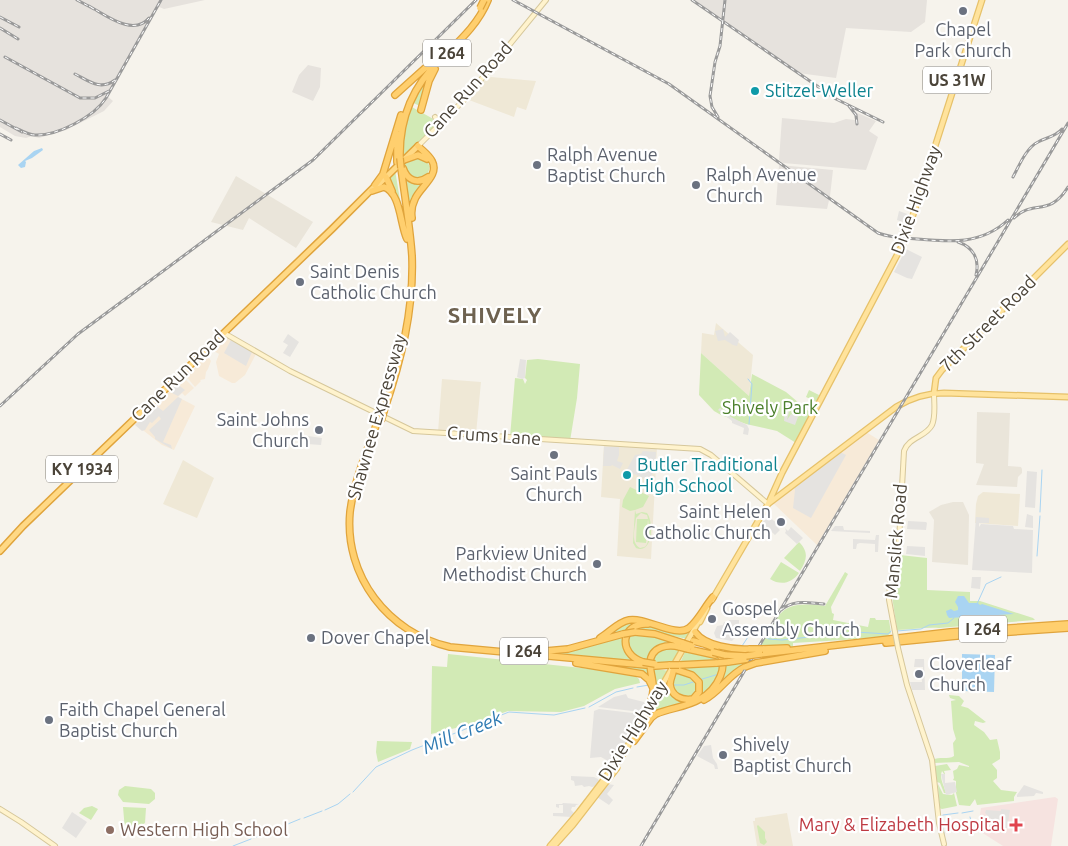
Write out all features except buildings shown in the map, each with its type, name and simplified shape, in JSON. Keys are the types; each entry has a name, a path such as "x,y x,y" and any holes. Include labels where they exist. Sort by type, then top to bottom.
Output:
{"highway":[{"name":"Shawnee Expressway","path":"483,8 484,0"},
{"name":"Shawnee Expressway","path":"488,0 447,51 424,72 401,115 396,142 409,245 411,289 407,325 399,366 379,421 356,498 353,520 353,548 362,578 375,600 393,619 424,637 457,648 672,668"},
{"path":"395,95 447,51"},
{"path":"421,110 431,76 447,51"},
{"name":"Shawnee Expressway","path":"400,164 406,107"},
{"path":"374,188 384,171 401,115"},
{"path":"409,245 412,241 412,209 414,200 434,170 431,160 418,146"},
{"name":"Cane Run Road","path":"0,551 37,512 418,146"},
{"path":"415,155 423,156 430,163 430,171 424,180 414,181 407,177 400,164 415,155"},
{"path":"386,177 402,218 409,245"},
{"path":"374,188 384,187 392,192"},
{"path":"263,286 264,294"},
{"path":"582,645 604,635 619,624 629,620 639,620 679,631 688,629 713,597"},
{"path":"644,664 632,657 626,649 626,637 634,626 643,624 665,627"},
{"name":"I 264","path":"822,649 950,632 1068,624"},
{"name":"I 264","path":"691,645 726,658 967,635 1068,628"},
{"name":"Shawnee Expressway","path":"424,637 460,646 533,652 557,651 635,632 666,636 691,645"},
{"path":"695,632 699,637 723,647 750,649 760,656"},
{"path":"650,706 653,688 650,666 653,655 662,647 683,643"},
{"path":"673,709 703,698 714,687 721,673 722,661 718,651 709,645 691,645"},
{"path":"634,741 651,718 661,712 696,704 709,698 733,674 760,656 822,649"},
{"path":"546,657 642,674 649,680 653,688"},
{"name":"I 264","path":"672,668 717,663 726,658"},
{"path":"672,668 692,674 699,682 699,692 693,698 682,699 675,694 670,685 672,668"}],"main road":[{"name":"Cane Run Road","path":"418,146 466,98 546,0"},
{"name":"Dixie Highway","path":"552,846 579,815 622,756 768,504 905,240 982,0"},
{"path":"435,117 438,122 437,128"},
{"name":"7th Street Road","path":"768,504 896,407 916,398 934,393 936,378 942,370 1068,244"},
{"name":"Crums Lane","path":"224,333 290,371 412,430 700,449 711,455 768,504"},
{"path":"934,393 1068,397"},
{"name":"Manslick Road","path":"934,393 932,424 926,432 909,442 904,451 899,545 889,594 898,648 907,686 931,757 938,823 944,845"},
{"name":"Dixie Highway","path":"552,846 572,826 571,824 614,773 634,741 672,668 695,632 707,608"},
{"path":"0,809 55,846"}],"shaded area":[{"path":"0,0 160,0 107,96 113,101 104,111 66,130 39,138 32,136 26,138 15,136 0,127"},
{"path":"161,0 205,0 164,9 157,6"},
{"path":"692,0 927,0 925,22 911,32 846,28 836,78 798,73"},
{"path":"308,65 321,68 320,87 313,101 292,92 299,75"},
{"path":"491,77 536,81 526,110 517,107 514,117 469,100 483,82"},
{"path":"853,111 876,121 869,131 878,137 866,170 783,163 779,160 782,118 834,123 846,119 855,120"},
{"path":"779,165 833,170 827,209 776,205"},
{"path":"236,176 313,222 296,248 249,218 243,230 211,222"},
{"path":"899,211 910,215 908,224 897,220"},
{"path":"906,249 922,257 912,279 894,272"},
{"path":"716,323 753,355 749,396 701,353 702,333 714,335"},
{"path":"723,329 725,337 730,332 739,340 737,346 725,340 718,341 715,331"},
{"path":"288,334 299,342 290,357 283,353 288,345 283,342"},
{"path":"225,337 256,354 245,375 235,383 219,376 216,362 219,354 212,350"},
{"path":"231,340 252,352 246,366 224,353"},
{"path":"207,355 211,361 205,379 200,380 195,387 185,375 190,370 192,372"},
{"path":"520,359 526,360 525,378 522,379 517,377"},
{"path":"184,378 194,388 185,396 182,393 178,397 195,406 174,450 162,445 135,424 176,383 179,384 180,380"},
{"path":"442,379 481,382 476,434 438,432"},
{"path":"177,384 185,390 178,396 172,393 171,388"},
{"path":"178,397 182,399 163,442 171,445 172,449 155,439 149,430 161,419 159,416 152,423 150,422 145,430 142,431 135,425 154,404 163,411"},
{"path":"720,408 731,417 747,425 749,429 748,435 743,434 744,428 732,423 718,410"},
{"path":"785,411 789,412 787,420 791,414 798,417 795,425 784,421"},
{"path":"977,412 1010,413 1008,466 1021,467 1022,469 1022,473 1018,477 1017,487 976,485 984,464 976,463"},
{"path":"866,432 879,440 817,545 773,503"},
{"path":"308,436 322,438 321,445 307,444"},
{"path":"604,444 657,447 651,559 617,556 620,499 601,497"},
{"path":"604,447 619,447 617,461 623,463 620,469 612,465 603,466"},
{"path":"643,451 656,452 655,469 649,480 626,471 635,455 641,454"},
{"path":"840,452 846,455 811,518 793,508 794,488"},
{"path":"183,460 214,478 197,518 163,504"},
{"path":"1027,471 1037,472 1035,508 1025,507"},
{"path":"983,492 1020,494 1018,526 975,523 978,496"},
{"path":"963,502 969,515 968,565 932,562 934,520 929,512 941,505"},
{"path":"1027,514 1033,516 1033,528 1025,527"},
{"path":"766,515 777,523 775,525 780,530 775,535 762,523 768,517"},
{"path":"976,517 989,518 989,523 979,523 979,527 981,524 1013,526 1014,529 1033,530 1032,573 972,570"},
{"path":"908,521 926,522 926,530 907,529"},
{"path":"835,526 843,526 844,530 870,531 870,533 831,531"},
{"path":"791,527 803,538 797,544 785,533 785,528 788,531"},
{"path":"876,535 879,535 878,552 875,552 875,544 860,543 857,544 856,549 853,549 853,539 875,540"},
{"path":"907,546 925,547 925,556 906,554"},
{"path":"972,577 981,577 980,589 971,588"},
{"path":"729,620 739,620 739,633 732,641 716,638 714,633 717,626 723,625 724,622 729,622"},
{"path":"915,659 924,659 925,690 912,690 910,682 922,682 921,671 923,671 923,667 914,667"},
{"path":"626,694 628,698 644,702 645,705 641,712 598,707 614,697"},
{"path":"599,709 641,714 633,726 634,728 618,758 608,761 601,757 590,758 594,711"},
{"path":"711,745 713,758 718,769 715,769 714,765 697,756 704,746"},
{"path":"941,774 945,774 945,783 955,782 957,792 946,795"},
{"path":"571,776 594,777 600,782 592,787 575,786"},
{"path":"608,784 614,785 607,794 613,800 609,805 597,797"},
{"path":"1024,785 1043,792 1043,794 1036,793 1034,796 1017,797"},
{"name":"Mary & Elizabeth Hospital","path":"1055,797 1058,799 1051,846 1003,846 978,828 981,808"},
{"path":"556,804 579,804 572,807 571,810 575,814 572,817 553,816 553,813 563,813 563,805 559,805 559,808 556,807"},
{"path":"1001,809 1010,810 1007,828 999,827 985,813 986,810 1001,811"},
{"path":"72,812 87,822 76,838 62,828"},
{"path":"787,813 793,846 757,846 753,821 755,821 755,818"}],"green space":[{"path":"430,73 420,106 411,102"},
{"path":"410,106 437,121 435,126 403,157 402,143"},
{"path":"414,156 426,159 430,167 427,176 414,180 403,164"},
{"path":"395,170 402,212 388,178"},
{"path":"403,173 407,178 425,180 410,215"},
{"name":"Shively Park","path":"701,353 749,396 752,374 786,392 812,414 796,443 777,431 746,424 714,411 699,395"},
{"path":"538,359 580,364 570,441 510,437 515,378 523,379 525,384 527,380 525,378 527,360"},
{"path":"809,390 819,395 817,402 806,397"},
{"path":"630,487 649,496 643,507 630,511 622,507 623,500"},
{"path":"635,510 636,514 642,512 647,513 651,523 649,542 646,547 642,549 636,548 633,543","holes":["641,513 647,515 648,542 644,547 640,548 634,539 636,518"]},
{"path":"637,519 648,519 646,543 636,542"},
{"path":"799,542 806,553 800,571 784,558"},
{"path":"900,555 927,558 927,590 970,592 970,601 980,601 1035,620 897,630 892,596"},
{"path":"781,562 799,573 790,581 782,583 770,579"},
{"path":"845,572 848,574 831,607 834,614 833,620 868,627 870,618 889,620 891,633 887,636 876,638 793,643 793,647 759,648 777,617 783,611 799,605 825,606"},
{"path":"640,621 628,631 607,636 620,624"},
{"path":"695,622 687,639 655,632 631,631 644,625 680,631"},
{"path":"626,635 624,642 638,662 548,654 565,652"},
{"path":"628,635 652,635 682,644 660,646 649,662 639,660 627,648"},
{"path":"665,648 681,649 673,663 652,663 658,651"},
{"path":"686,650 721,658 721,661 680,663"},
{"path":"448,654 601,670 635,676 639,679 640,683 615,689 584,706 561,712 508,711 468,725 431,734 432,666 447,667"},
{"path":"578,661 649,668 650,678 647,675"},
{"path":"749,661 747,664 713,690 724,664"},
{"path":"722,664 719,676 701,698 650,715 669,682 671,691 690,700 701,685 680,668"},
{"path":"652,668 669,671 654,698"},
{"path":"676,671 693,676 699,688 691,698 677,694 671,683"},
{"path":"949,695 959,696 964,701 961,706 968,708 986,722 975,721 974,725 984,732 990,740 997,739 1000,759 992,764 997,770 997,778 993,781 1001,790 1017,792 1014,801 977,805 975,799 970,806 959,805 956,781 953,780 953,771 959,765 969,766 959,762 934,763 933,760 954,756 953,743 956,739 953,729 951,701 956,700 950,698"},
{"path":"377,741 412,742 410,749 378,762 376,752"},
{"path":"947,764 951,770 944,771 945,774 942,771 941,774 946,793 944,793 940,783 937,782 935,766"},
{"path":"938,784 943,794 952,795 954,793 957,806 939,808"},
{"path":"125,786 151,789 155,793 155,799 149,804 123,802 118,795 119,790"},
{"path":"92,806 98,809 91,820 79,813 84,808"},
{"path":"123,807 146,808 145,823 125,830"},
{"path":"758,825 765,832 767,842 764,845 760,843"}],"water":[{"path":"42,148 43,150 25,161 25,167 21,168 18,165 34,151"},
{"path":"958,596 964,596 969,603 978,603 1014,614 949,618 946,611 951,609 954,611 958,610 955,602"},
{"path":"962,654 995,655 994,692 962,691"}],"waterway":[{"path":"748,379 752,384 749,424"},
{"name":"Mill Creek","path":"1040,512 1042,470"},
{"name":"Mill Creek","path":"1037,556 1040,516"},
{"name":"Mill Creek","path":"977,604 986,584 1001,577"},
{"name":"Mill Creek","path":"897,631 921,629 929,625 948,623 954,618"},
{"name":"Mill Creek","path":"742,646 748,637 753,634 759,634 769,639 782,640 855,632 888,634 891,631"},
{"name":"Mill Creek","path":"699,680 719,674"},
{"name":"Mill Creek","path":"673,685 684,685 696,681"},
{"name":"Mill Creek","path":"637,687 649,685"},
{"name":"Mill Creek","path":"589,707 616,692 633,688"},
{"name":"Mill Creek","path":"353,792 376,767 412,750 509,712 554,715 585,708"},
{"name":"Mill Creek","path":"325,810 338,804 350,794"},
{"name":"Mill Creek","path":"304,818 322,811"},
{"path":"962,813 973,811"},
{"path":"943,815 958,813"},
{"path":"942,816 944,834"},
{"path":"970,817 971,821"},
{"name":"Mill Creek","path":"254,838 300,819"},
{"name":"Mill Creek","path":"233,846 251,839"}],"railway":[{"path":"77,0 94,9"},
{"path":"16,128 25,133 35,135 54,132 74,124 93,112 106,98 161,0"},
{"path":"0,406 78,334 313,160 476,0"},
{"path":"513,0 669,84 878,233 902,238 941,241 965,240 987,234 1008,220"},
{"path":"692,0 836,99 883,122"},
{"path":"718,117 712,107 710,96 715,62 720,46 725,0"},
{"path":"89,6 111,19 127,25 143,23 149,18"},
{"path":"0,17 19,27"},
{"path":"0,28 18,39"},
{"path":"5,57 80,98 95,98 109,91"},
{"path":"75,74 99,85 115,80"},
{"path":"849,106 856,115 857,124"},
{"path":"0,120 22,132"},
{"path":"641,846 1068,123"},
{"path":"1013,177 1030,148 1062,129"},
{"path":"0,134 11,140"},
{"path":"1014,218 1021,212 1054,202 1068,187"},
{"path":"958,242 968,247 974,254 977,264 976,275"},
{"path":"781,610 796,603 824,604"}],"place":[{"name":"Chapel Park Church","path":"963,11"},
{"name":"Stitzel-Weller","path":"755,91"},
{"name":"Ralph Avenue Baptist Church","path":"537,165"},
{"name":"Ralph Avenue Church","path":"696,185"},
{"name":"Saint Denis Catholic Church","path":"300,282"},
{"name":"Saint Johns Church","path":"319,430"},
{"name":"Saint Pauls Church","path":"554,455"},
{"name":"Butler Traditional High School","path":"627,475"},
{"name":"Saint Helen Catholic Church","path":"781,522"},
{"name":"Parkview United Methodist Church","path":"597,564"},
{"name":"Gospel Assembly Church","path":"712,619"},
{"name":"Dover Chapel","path":"311,638"},
{"name":"Cloverleaf Church","path":"919,674"},
{"name":"Faith Chapel General Baptist Church","path":"49,720"},
{"name":"Shively Baptist Church","path":"723,755"},
{"name":"Mary & Elizabeth Hospital","path":"1016,825"},
{"name":"Western High School","path":"110,830"}],"district":[{"name":"SHIVELY","path":"495,315"}]}
